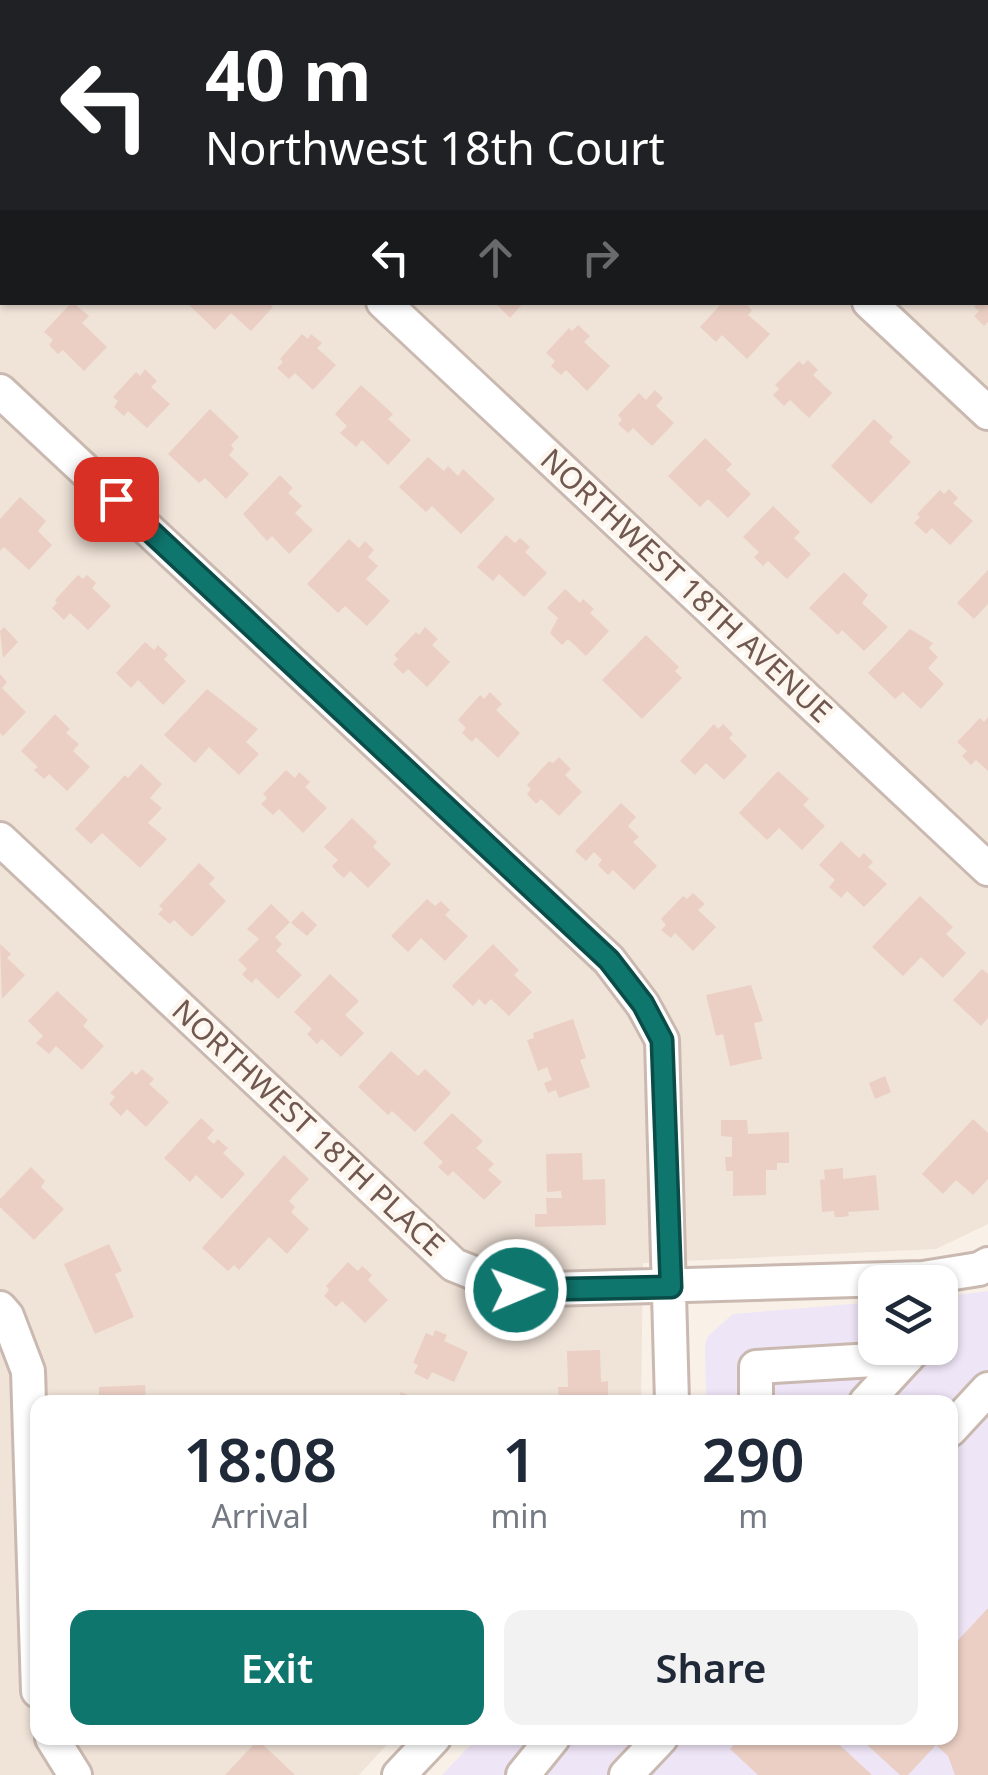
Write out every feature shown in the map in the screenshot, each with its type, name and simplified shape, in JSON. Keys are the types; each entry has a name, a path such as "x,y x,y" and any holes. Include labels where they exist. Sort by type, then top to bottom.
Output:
{"street":[{"name":"NORTHWEST 18TH AVENUE","path":"386,305 988,868"},
{"path":"872,305 988,413"},
{"path":"0,390 609,960 643,1004 662,1040 672,1395"},
{"name":"NORTHWEST 18TH PLACE","path":"0,839 454,1265 516,1290 858,1282"},
{"name":"NORTHWEST 18TH PLACE","path":"958,1273 988,1264"},
{"path":"0,1308 7,1316 28,1371 30,1435"},
{"path":"756,1395 756,1366 858,1358"},
{"path":"873,1395 901,1365"},
{"path":"958,1421 988,1389"},
{"path":"56,1745 74,1775"},
{"path":"401,1774 428,1745"},
{"path":"523,1775 547,1745"},
{"path":"626,1775 654,1745"}],"shaded area":[{"path":"0,305 988,305 988,1224 936,1249 643,1263 641,1395 30,1395 30,1745 387,1745 359,1775 0,1775"},
{"path":"988,1291 988,1775 442,1775 470,1745 958,1745 958,1395 706,1395 705,1344 708,1336 733,1314 858,1303 858,1365 958,1365 958,1295"}],"building":[{"path":"69,305 76,305 89,316 82,323 107,347 84,371 63,350 58,354 49,345 53,340 44,332"},
{"path":"189,305 273,307 251,331 231,313 215,330"},
{"path":"497,305 521,305 510,318"},
{"path":"720,305 747,305 752,310 748,315 770,334 747,359 722,335 716,342 700,327"},
{"path":"988,305 988,322 984,326 974,316 979,311 974,307"},
{"path":"578,325 590,336 584,342 610,366 587,391 566,370 561,375 551,366 555,361 546,353 569,328 572,331"},
{"path":"302,334 308,339 311,334 322,343 317,348 336,365 313,390 295,373 289,379 277,368"},
{"path":"808,360 818,370 813,375 832,393 809,418 790,400 784,406 773,395 779,389 775,385 799,361 803,365"},
{"path":"145,369 157,381 151,387 170,404 147,428 128,411 124,416 114,407 118,401 113,397 136,372 140,376"},
{"path":"361,385 393,414 388,419 411,440 388,465 362,440 356,447 340,433 347,426 335,414"},
{"path":"655,390 663,398 656,406 674,423 652,446 633,428 628,433 618,424 622,420 618,415 639,393 646,400"},
{"path":"210,409 239,437 231,445 234,449 229,455 249,474 226,499 205,478 199,483 168,454"},
{"path":"874,419 893,437 889,442 911,462 871,504 831,466"},
{"path":"705,438 732,464 726,470 751,494 728,518 708,499 700,507 668,476"},
{"path":"428,457 444,471 448,466 458,476 463,469 495,499 461,534 432,506 426,512 399,487"},
{"path":"280,475 293,488 288,493 302,506 295,513 313,530 289,554 272,536 267,541 243,514"},
{"path":"949,489 958,498 953,503 973,521 950,545 932,528 926,534 914,523 920,517 917,514 940,490 944,494"},
{"path":"20,497 46,521 38,531 52,545 29,570 4,547 0,551 0,519"},
{"path":"773,506 800,532 794,538 811,554 787,579 768,561 763,566 754,557 759,552 743,537"},
{"path":"506,535 515,543 520,538 530,547 525,552 547,573 524,597 499,574 493,581 477,567"},
{"path":"349,539 359,548 365,541 374,550 368,557 378,566 366,579 390,601 367,626 345,606 338,613 307,584"},
{"path":"988,570 988,604 974,619 957,603"},
{"path":"844,572 868,595 862,603 888,627 864,651 842,630 838,635 809,608"},
{"path":"78,575 83,579 87,575 96,583 92,588 111,606 88,630 70,613 64,620 52,608"},
{"path":"565,589 580,603 583,599 594,609 590,613 609,631 586,656 568,639 562,645 550,633 558,618 547,608"},
{"path":"4,627 18,642 3,658 0,631"},
{"path":"425,627 438,639 432,645 450,662 427,687 408,669 403,674 393,664 398,659 394,655"},
{"path":"910,629 933,643 929,648 938,657 928,668 944,684 921,709 903,692 895,699 868,673"},
{"path":"646,635 679,667 675,671 682,678 642,719 602,680"},
{"path":"145,642 154,650 158,645 168,655 164,659 186,681 163,705 138,680 131,688 116,673"},
{"path":"0,674 7,682 2,688 26,712 3,736 0,733"},
{"path":"207,689 258,729 246,742 259,754 239,775 209,747 195,763 164,735"},
{"path":"490,692 502,704 496,710 520,733 498,758 476,737 472,742 462,733 466,728 458,720 480,695 484,699"},
{"path":"55,714 70,729 66,733 79,744 73,751 90,767 67,791 49,774 44,779 21,751"},
{"path":"988,717 988,771 976,760 971,765 962,756 967,751 957,742 980,718 984,722"},
{"path":"714,724 718,729 723,724 733,734 729,738 747,756 724,780 706,763 695,775 680,761"},
{"path":"559,757 571,769 565,775 582,792 559,816 541,799 536,804 527,794 531,789 527,785 549,761 553,763"},
{"path":"141,764 162,784 150,798 162,808 148,823 167,839 140,868 102,833 91,844 75,829 125,775 128,778"},
{"path":"286,770 295,778 299,772 310,782 305,787 327,808 303,833 279,809 273,815 261,804 267,798 263,794"},
{"path":"778,771 809,799 803,805 825,826 802,850 779,828 767,840 739,813"},
{"path":"621,803 636,817 628,826 639,837 633,842 657,866 634,890 613,870 608,875 598,865 602,860 594,852 586,861 575,851"},
{"path":"352,818 377,842 373,847 391,864 368,888 350,871 344,878 337,872 332,866 338,860 324,847"},
{"path":"841,841 859,858 864,853 873,862 868,867 887,884 864,907 847,891 841,898 829,887 835,880 819,865"},
{"path":"199,863 215,878 209,884 226,901 192,937 174,920 170,924 158,914 163,909 159,906"},
{"path":"693,893 705,904 698,910 716,927 693,951 675,933 671,938 661,930 666,925 661,919 683,896 687,899"},
{"path":"920,896 953,927 946,934 966,953 943,978 921,957 903,976 872,947"},
{"path":"427,899 435,906 441,901 450,910 445,915 468,936 445,961 421,938 408,952 391,936"},
{"path":"271,904 290,922 275,937 282,944 276,951 302,975 278,999 256,978 252,983 247,979 242,974 247,969 238,960 259,939 247,929"},
{"path":"302,911 317,925 307,936 291,923"},
{"path":"0,944 11,954 7,958 25,975 2,999"},
{"path":"493,944 519,970 514,975 532,992 509,1016 491,999 485,1005 479,999 473,1006 452,986"},
{"path":"982,969 988,974 988,1018 981,1026 953,1000"},
{"path":"330,974 359,1001 345,1015 364,1033 341,1057 322,1039 317,1044 307,1034 312,1029 294,1012"},
{"path":"751,985 763,1021 754,1023 762,1059 730,1066 723,1034 716,1036 706,995"},
{"path":"57,991 88,1020 83,1026 104,1046 82,1070 56,1046 49,1054 36,1043 43,1036 28,1021"},
{"path":"573,1019 586,1058 580,1060 590,1087 559,1098 556,1090 548,1093 544,1083 552,1080 547,1067 538,1071 527,1040 534,1038 533,1033"},
{"path":"391,1051 418,1076 425,1069 451,1093 415,1132 392,1111 388,1115 358,1087"},
{"path":"142,1069 154,1079 149,1084 169,1102 146,1127 127,1109 121,1116 109,1104 115,1097 110,1093 132,1071 136,1075"},
{"path":"885,1076 891,1092 875,1099 869,1083"},
{"path":"452,1113 483,1141 476,1148 494,1164 488,1170 502,1182 484,1200 453,1171 448,1176 438,1167 443,1162 423,1143"},
{"path":"201,1118 214,1130 207,1138 214,1144 218,1139 228,1148 223,1153 245,1174 222,1199 196,1175 190,1182 164,1158"},
{"path":"973,1119 988,1133 988,1179 973,1195 956,1180 943,1194 922,1174"},
{"path":"721,1120 747,1120 748,1134 789,1132 789,1163 777,1163 777,1170 766,1170 766,1195 733,1196 733,1171 726,1171 725,1157 732,1157 732,1137 721,1136"},
{"path":"582,1153 583,1180 605,1179 606,1225 535,1227 535,1214 547,1214 546,1198 562,1198 561,1191 547,1192 546,1154"},
{"path":"284,1155 309,1179 289,1201 295,1207 291,1212 309,1229 287,1254 269,1237 239,1270 234,1265 228,1271 202,1248"},
{"path":"31,1167 45,1181 41,1187 64,1209 34,1240 0,1207 0,1199"},
{"path":"843,1168 843,1179 876,1175 879,1210 848,1212 849,1216 842,1217 835,1217 834,1211 822,1212 820,1180 825,1179 824,1170"},
{"path":"109,1244 122,1271 115,1274 134,1317 95,1334 64,1264"},
{"path":"348,1262 358,1271 362,1266 367,1270 372,1275 368,1280 388,1300 365,1323 342,1301 336,1307 324,1296 329,1290 326,1286"},
{"path":"435,1330 447,1335 444,1341 468,1352 454,1382 432,1372 428,1380 414,1373 418,1365 413,1363 426,1333 433,1336"},
{"path":"600,1350 601,1382 608,1381 608,1395 559,1395 558,1387 568,1387 567,1351"},
{"path":"145,1385 146,1395 99,1395 99,1387"},
{"path":"988,1608 988,1775 955,1775 948,1756 936,1745 958,1745 958,1640"},
{"path":"253,1745 263,1745 295,1775 225,1775"},
{"path":"734,1745 840,1745 872,1775 758,1775 730,1749"},
{"path":"867,1745 936,1745 908,1775 900,1775"}],"route":[{"path":"116,499 609,960 643,1004 662,1040 671,1287 516,1290"}]}
